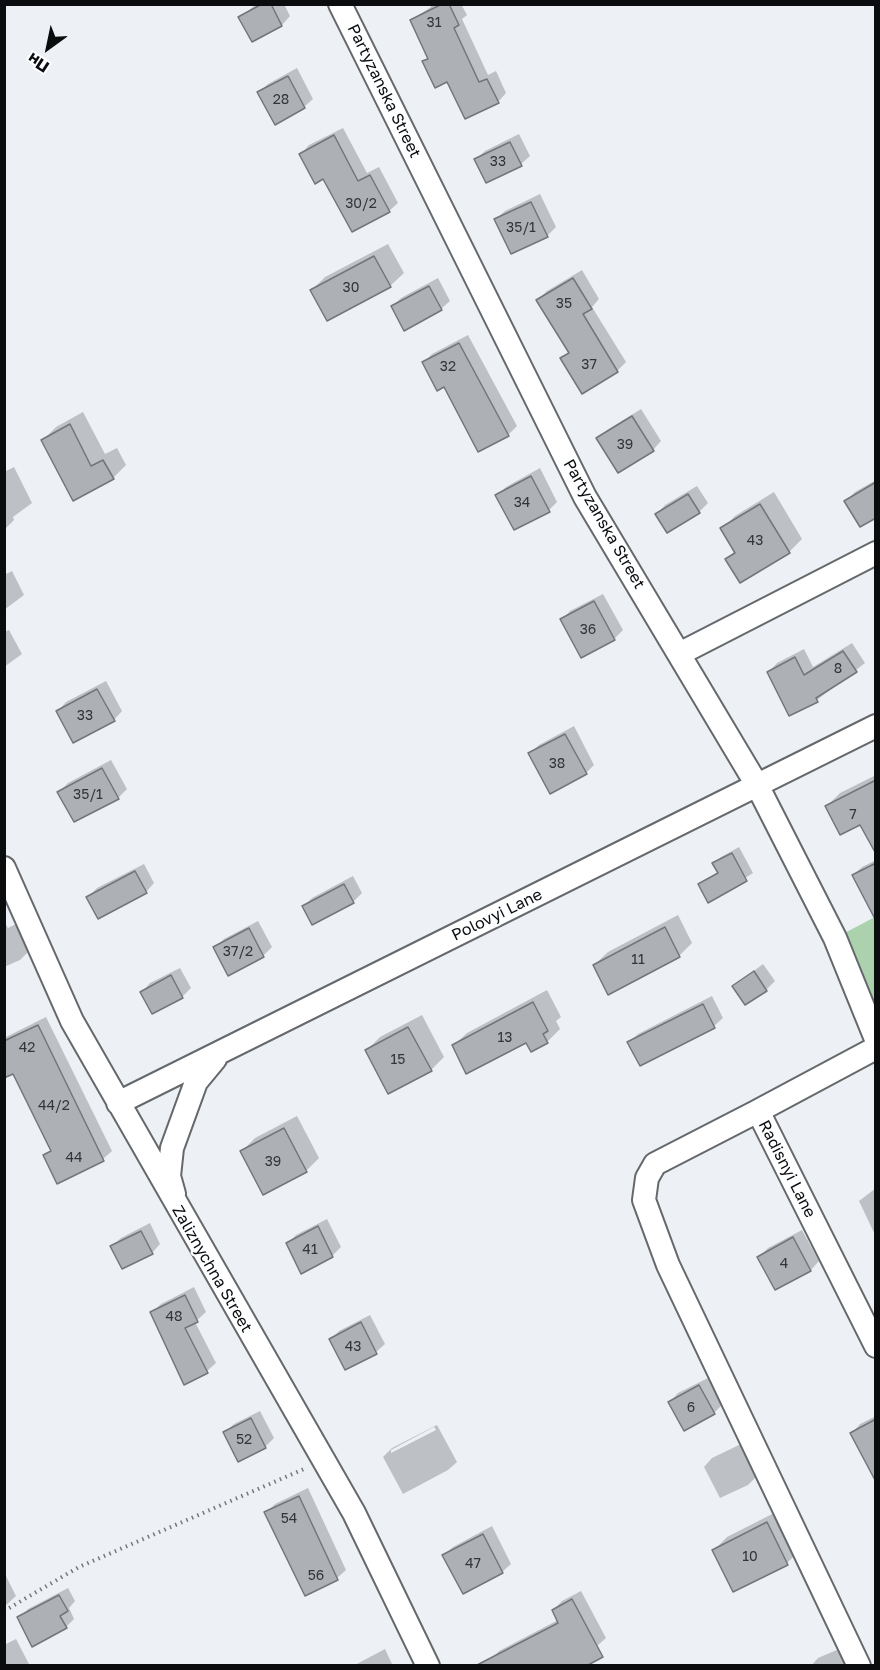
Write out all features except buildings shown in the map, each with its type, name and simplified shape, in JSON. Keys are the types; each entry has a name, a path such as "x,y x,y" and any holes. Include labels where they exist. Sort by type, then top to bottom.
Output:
{"street":[{"name":"Partyzanska Street","path":"340,4 585,497 681,653 757,785 835,938 876,1039"},
{"path":"681,653 876,553"},
{"name":"Polovyi Lane","path":"118,1103 876,726"},
{"name":"Zaliznychna Street","path":"4,868 72,1021 354,1513 428,1665"},
{"name":"Radisnyi Lane","path":"876,1048 758,1111 876,1346"},
{"path":"180,1212 169,1176 172,1148 196,1082 220,1053"},
{"path":"758,1111 655,1164 647,1178 644,1200 668,1265 859,1665"}],"path":[{"path":"4,1611 79,1567 324,1460"}],"green space":[{"path":"875,917 875,1039 835,938"}]}
